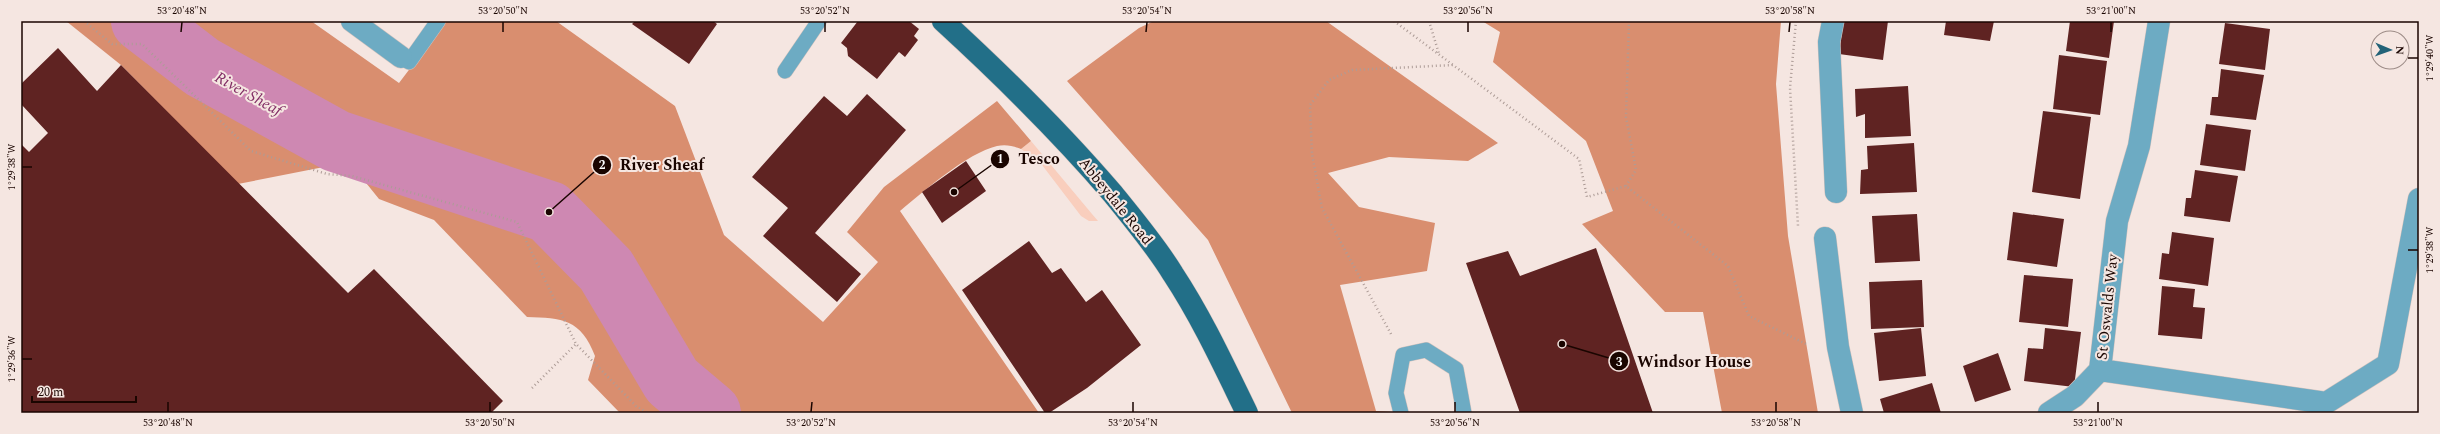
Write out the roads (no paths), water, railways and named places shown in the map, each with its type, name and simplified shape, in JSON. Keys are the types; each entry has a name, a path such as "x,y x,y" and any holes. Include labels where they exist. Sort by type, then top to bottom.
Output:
{"main road":[{"name":"Abbeydale Road","path":"943,21 1016,88 1062,136 1133,219 1173,273 1209,334 1247,413"}],"street":[{"path":"352,21 401,56"},
{"path":"1833,21 1829,42 1836,192"},
{"name":"St Oswalds Way","path":"2159,21 2139,146 2117,221 2100,370 2331,408"},
{"path":"2331,408 2388,364 2419,198"},
{"path":"1825,238 1838,347 1852,413"},
{"path":"2050,413 2075,396 2100,370"}],"lane":[{"path":"401,56 409,62 438,21"},
{"path":"785,71 819,21"},
{"path":"1401,413 1396,393 1403,356 1426,350 1456,369 1464,413"}],"waterway":[{"name":"River Sheaf","path":"142,21 202,67 336,141 549,212 606,270 672,381 710,413"}],"place":[{"name":"Tesco","path":"954,192"},
{"name":"River Sheaf","path":"549,212"},
{"name":"Windsor House","path":"1562,344"}]}
